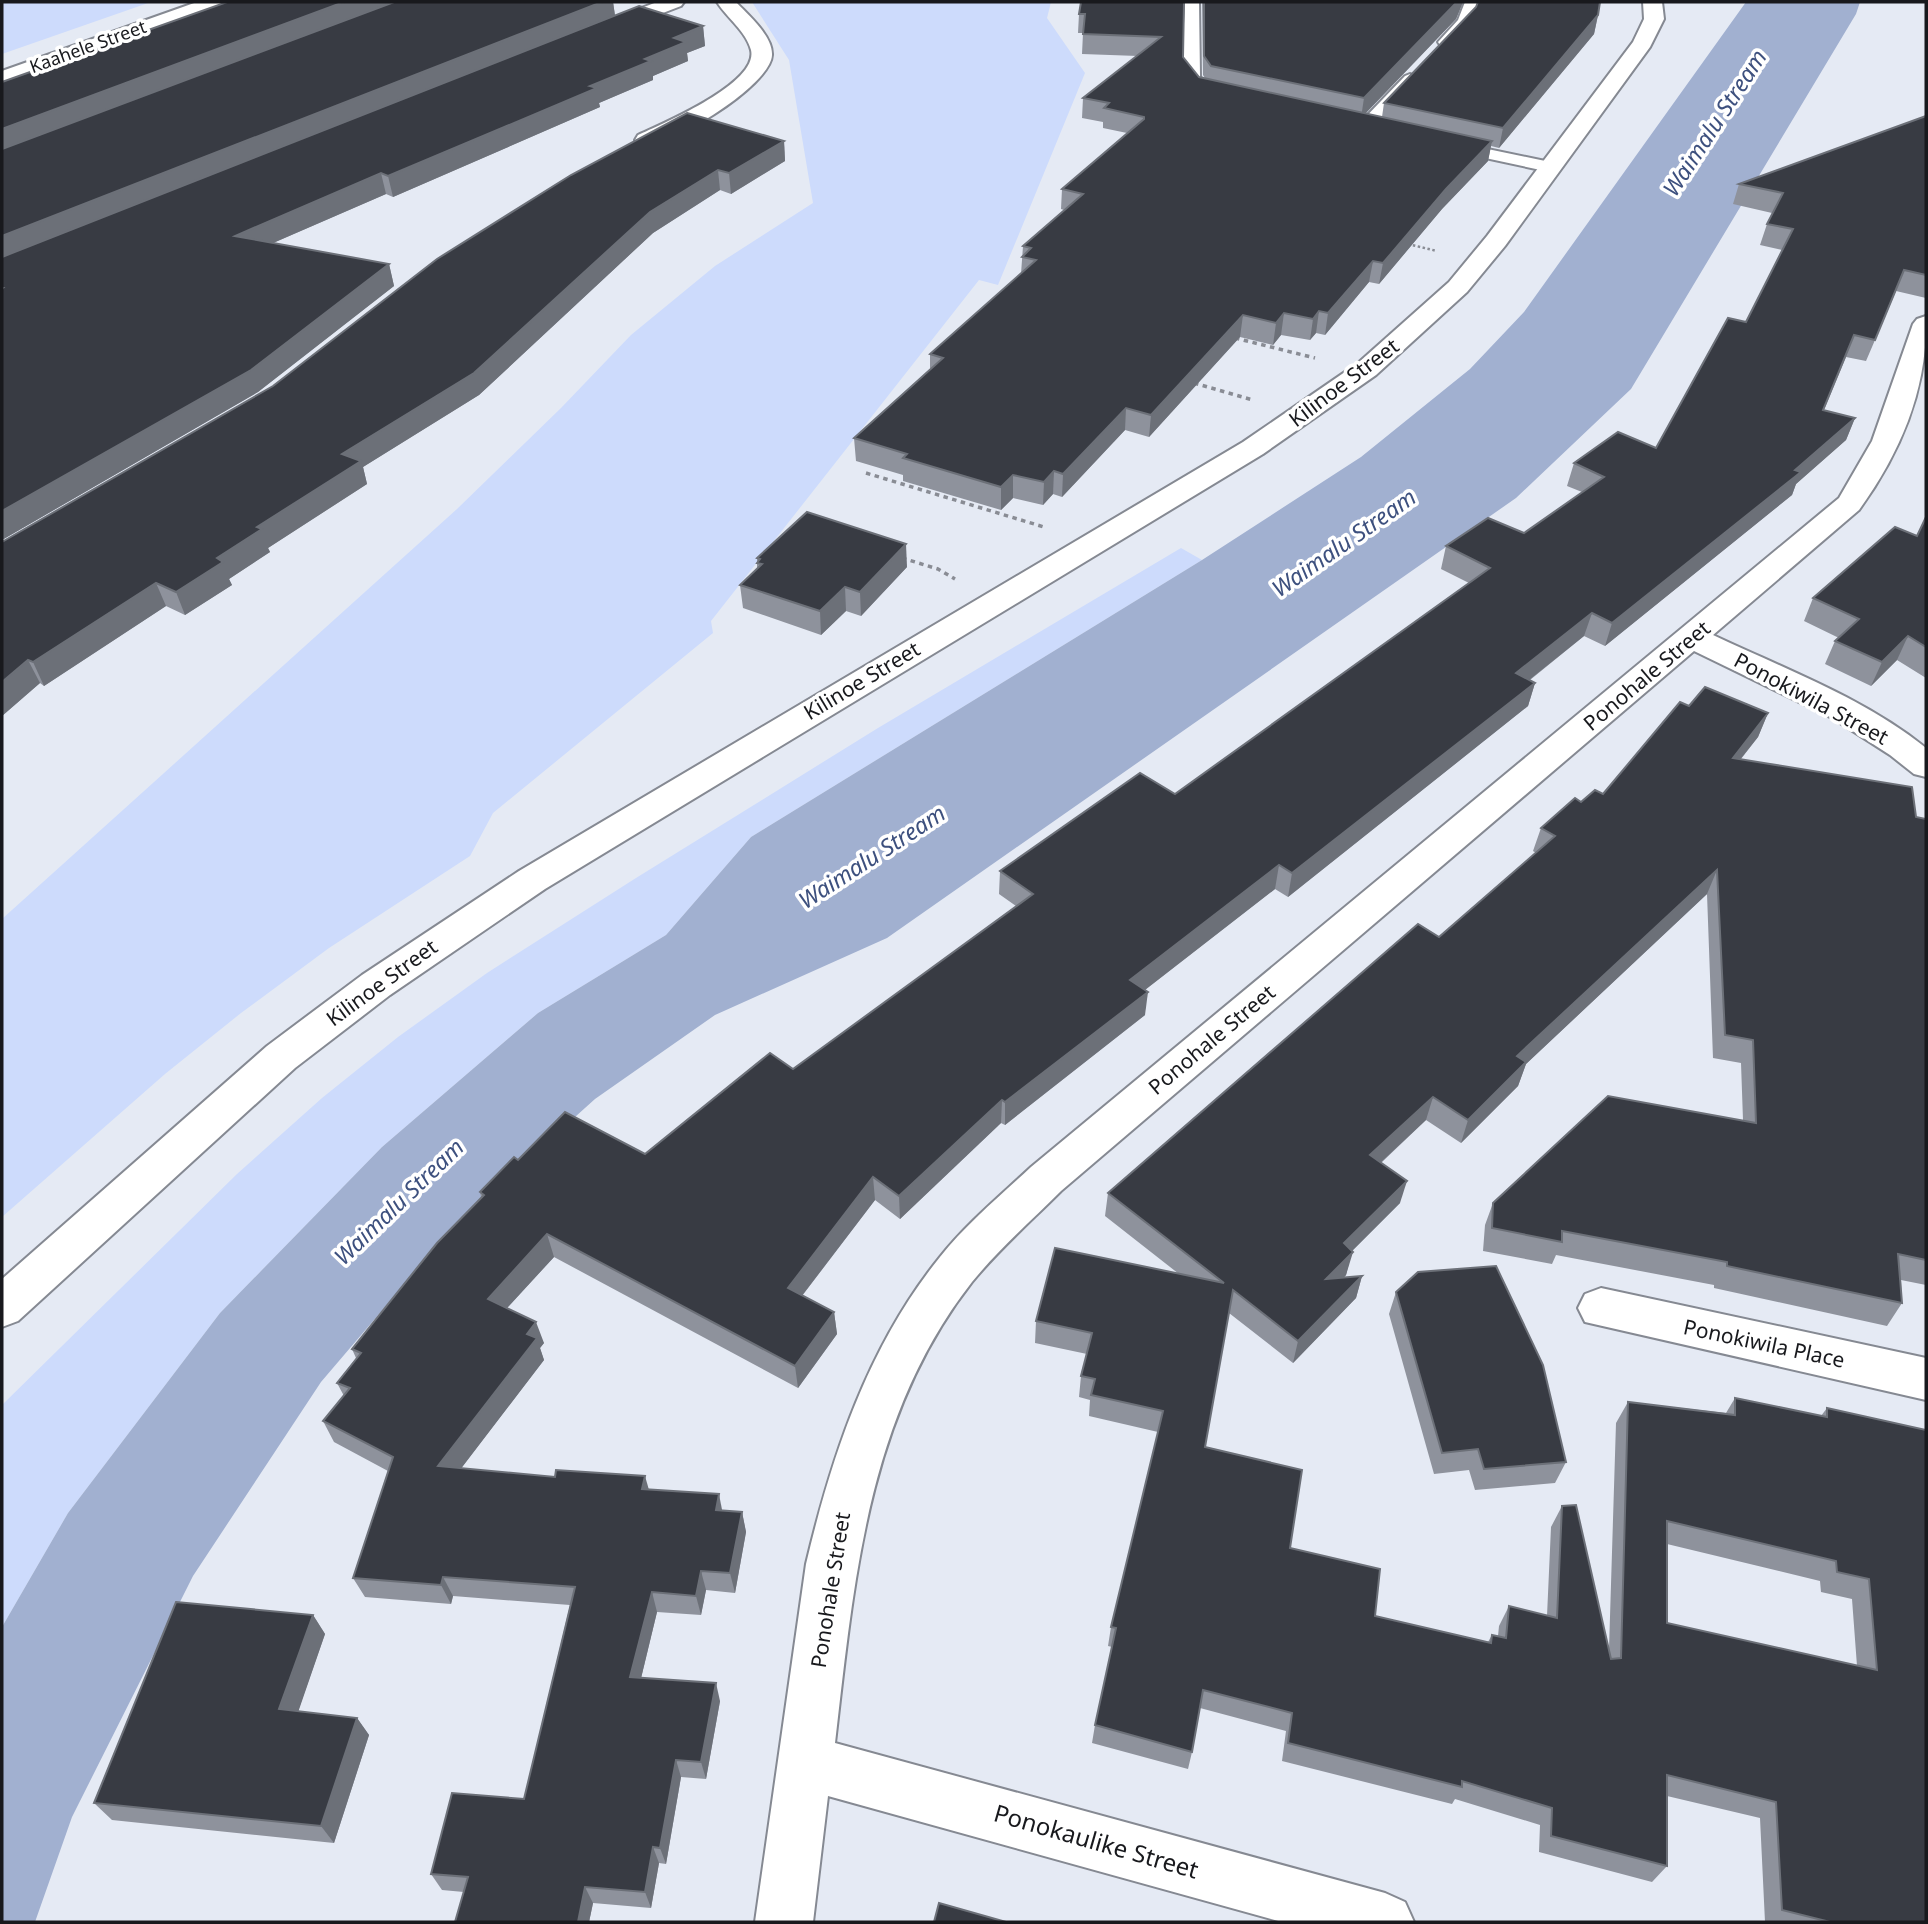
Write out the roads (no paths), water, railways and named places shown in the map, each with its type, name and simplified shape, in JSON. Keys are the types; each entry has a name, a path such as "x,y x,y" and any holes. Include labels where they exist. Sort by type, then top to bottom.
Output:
{"street":[{"name":"Kaahele Street","path":"2,78 215,2"},
{"path":"579,39 674,2"},
{"path":"625,152 732,93 760,67 762,58 759,46 726,2"},
{"name":"Kilinoe Street","path":"2,1307 73,1240 281,1057 452,932 532,880 1253,448 1329,397 1404,338 1458,287 1647,37 1654,19 1652,2"},
{"name":"Ponohale Street","path":"784,1922 807,1763 831,1564 858,1454 876,1405 901,1355 956,1269 1046,1179 1824,527 1866,483 1879,458 1926,324"},
{"name":"Ponokiwila Street","path":"1692,638 1847,713 1884,734 1926,766"},
{"name":"Ponokiwila Place","path":"1601,1308 1926,1379"},
{"name":"Ponokaulike Street","path":"807,1763 1385,1922"}],"lane":[{"path":"1192,2 1193,82 1203,91 1223,98"},
{"path":"1437,50 1465,21 1472,2"},
{"path":"1390,133 1357,126 1419,70"},
{"path":"1441,144 1550,167"}],"water":[{"name":"Waimalu Stream","path":"1746,2 1860,2 1856,14 1631,389 1516,498 887,938 715,1015 595,1099 455,1225 321,1382 193,1576 72,1817 35,1922 2,1922 2,1627 68,1513 220,1313 382,1147 538,1013 666,935 751,837 1202,560 1361,457 1470,369 1524,312"}]}
